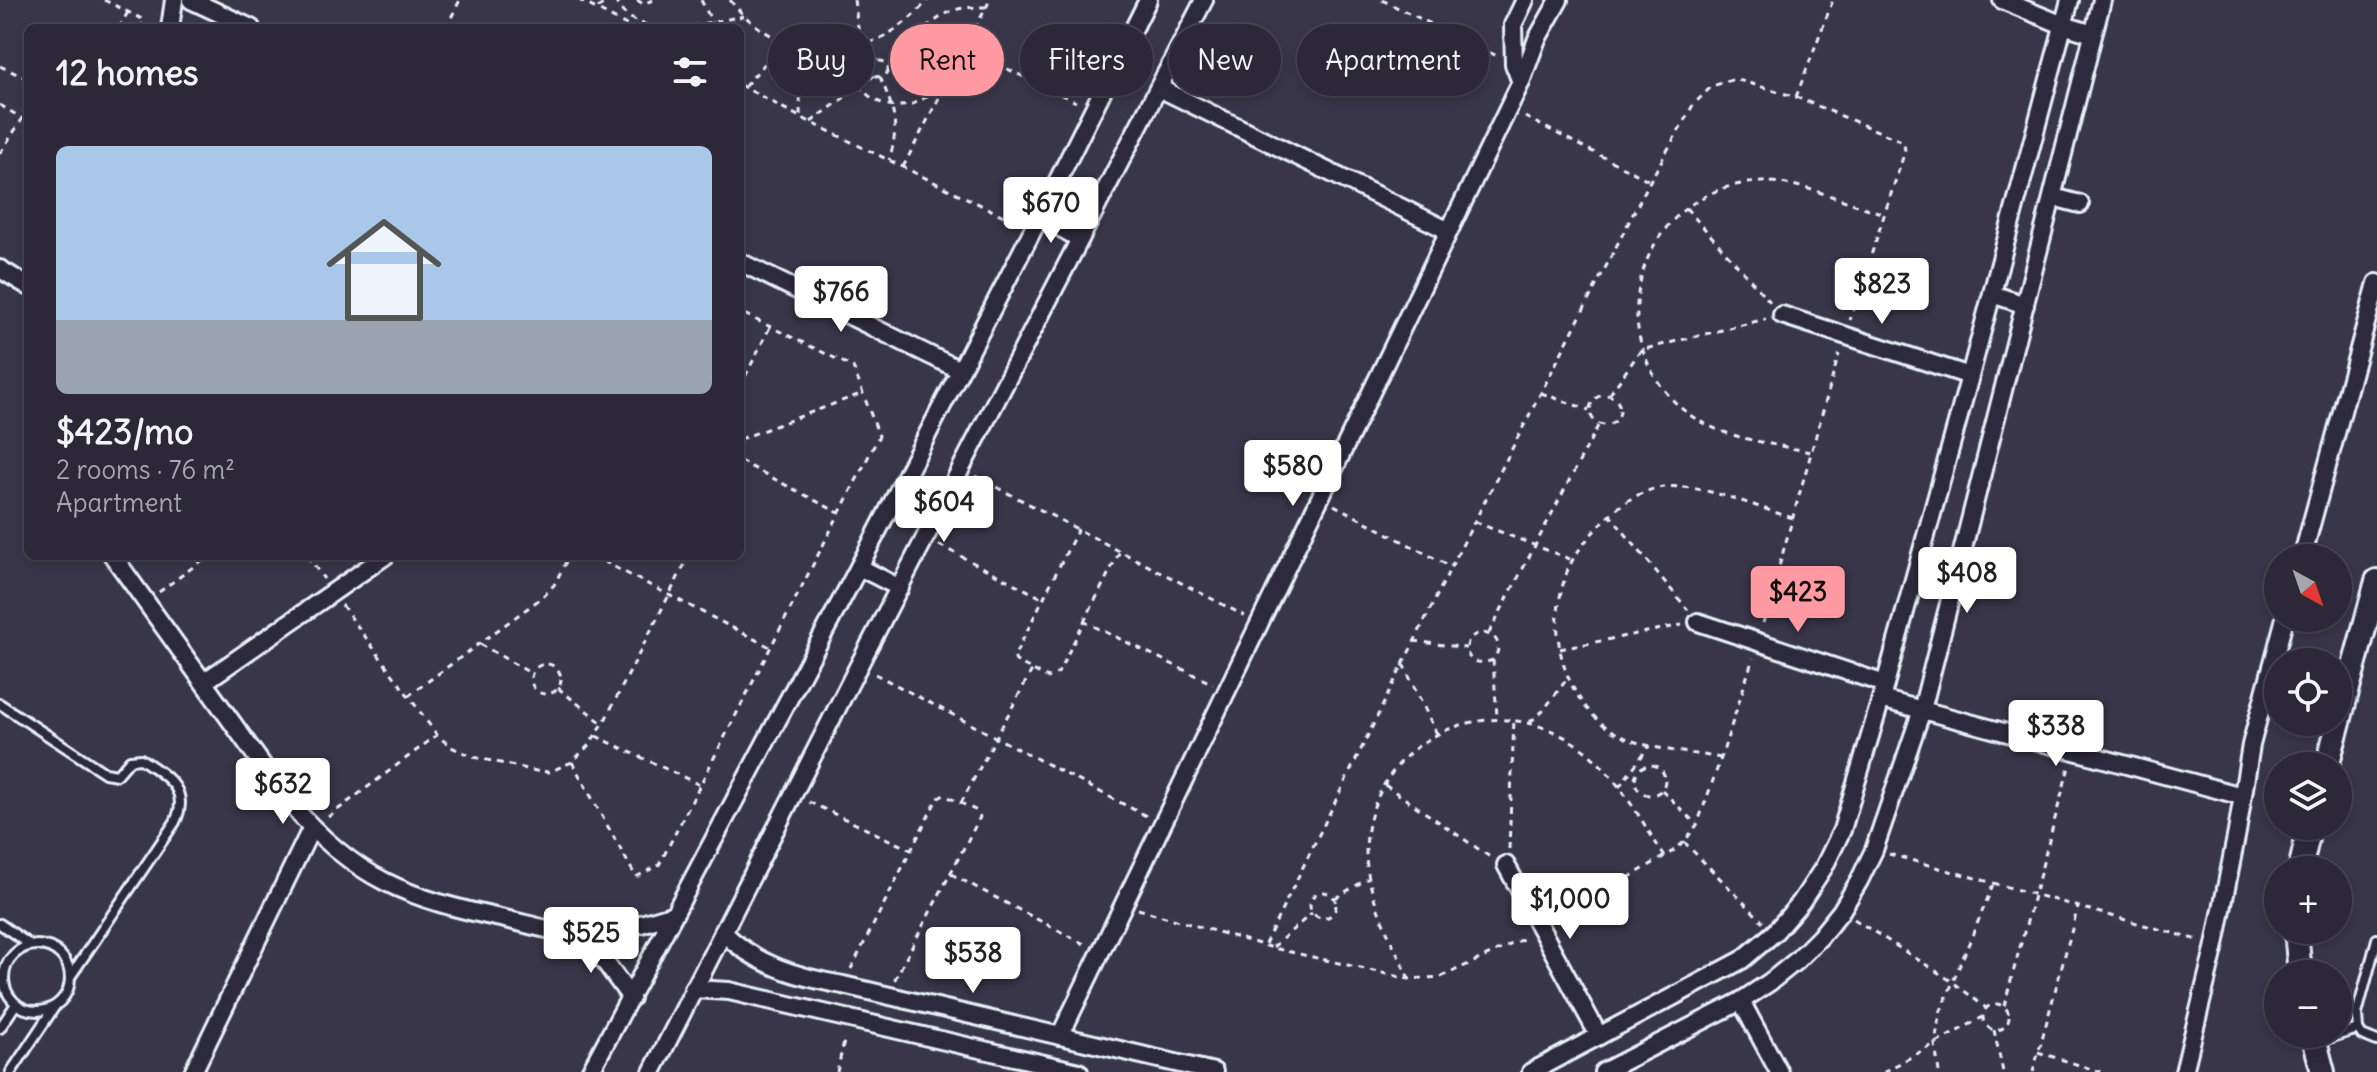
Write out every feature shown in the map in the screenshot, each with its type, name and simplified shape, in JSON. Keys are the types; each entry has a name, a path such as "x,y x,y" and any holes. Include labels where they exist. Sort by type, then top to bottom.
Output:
{"street":[{"path":"171,24 174,0"},
{"path":"590,1072 859,567 1037,224 1148,0"},
{"path":"652,1072 1204,0"},
{"path":"1521,82 1514,64 1513,25 1525,0"},
{"path":"1060,1036 1521,82 1537,39 1559,0"},
{"path":"2002,0 2093,34"},
{"path":"1531,1072 1742,960 1774,933 1801,902 1824,867 1842,830 1883,691 2070,0"},
{"path":"1603,1072 1741,1001 1796,961 1841,911 1874,850 1922,710 2102,0"},
{"path":"194,1 227,23"},
{"path":"1159,88 1449,231"},
{"path":"2053,197 2080,204"},
{"path":"1037,224 1080,239"},
{"path":"744,264 960,370"},
{"path":"0,269 24,284"},
{"path":"2306,544 2377,283"},
{"path":"1992,294 2025,305"},
{"path":"1782,315 1970,376"},
{"path":"116,560 289,802 311,829 369,874 423,900 572,933 623,928 674,914"},
{"path":"204,682 379,560"},
{"path":"859,567 900,588"},
{"path":"2331,752 2377,581"},
{"path":"1698,622 1758,641 1922,710 2242,796"},
{"path":"2184,1072 2215,945 2251,745 2281,632"},
{"path":"193,1072 311,829"},
{"path":"1507,867 1599,1036"},
{"path":"723,932 734,944 761,961 806,978 1214,1072"},
{"path":"572,933 605,962 631,998"},
{"path":"799,1007 806,978"},
{"path":"693,989 729,991 1079,1072"},
{"path":"1741,1001 1779,1072"},
{"path":"2317,1048 2323,1072"}],"lane":[{"path":"0,704 105,773 117,775 130,760 141,759 178,788 181,800 175,822 70,977"},
{"path":"0,924 30,945 47,946 61,955 70,977 67,994 55,1006 11,1072"},
{"path":"2377,939 2357,1014 2358,1029 2362,1035 2377,1041"},
{"path":"30,945 13,955 7,963 2,982 16,1004 31,1011 39,1012 55,1006"},
{"path":"0,1028 16,1004"},
{"path":"2352,1030 2358,1029"}],"path":[{"path":"104,0 144,20 142,24"},
{"path":"448,24 460,0"},
{"path":"579,0 624,24"},
{"path":"596,9 607,0"},
{"path":"615,0 621,11 642,24"},
{"path":"637,0 643,4 653,0"},
{"path":"701,0 712,22"},
{"path":"730,0 745,16 768,32"},
{"path":"735,5 740,0"},
{"path":"854,0 858,24"},
{"path":"874,41 905,24 928,0"},
{"path":"977,24 990,0"},
{"path":"1382,0 1514,64"},
{"path":"1796,97 1833,0"},
{"path":"931,24 960,7 986,7"},
{"path":"121,24 128,12"},
{"path":"701,24 745,16"},
{"path":"874,55 877,61"},
{"path":"744,84 768,59"},
{"path":"874,78 888,71 889,66 886,62 877,61"},
{"path":"877,61 872,68 894,107 895,143 889,160"},
{"path":"0,66 24,77"},
{"path":"1004,67 1093,110"},
{"path":"1123,905 1273,948 1409,979 1441,977 1541,930 1665,857 1684,842 1697,825 1758,641 1845,335 1905,151 1904,144 1899,140 1796,97 1735,79 1712,86 1693,105 1650,181 1451,567 1265,944"},
{"path":"744,87 903,167 1037,224"},
{"path":"800,96 800,117"},
{"path":"811,122 847,96"},
{"path":"870,96 894,107 911,105 928,96"},
{"path":"903,167 938,96"},
{"path":"0,105 23,118 0,153"},
{"path":"1508,108 1650,181"},
{"path":"1810,452 1722,432 1700,422 1664,391 1641,350 1636,320 1640,278 1657,239 1670,222 1709,194 1734,185 1759,181 1786,183 1884,214"},
{"path":"1610,394 1641,350 1782,315 1686,208"},
{"path":"572,762 636,877 659,865 879,436 853,367 744,314"},
{"path":"744,379 770,327"},
{"path":"744,438 863,393"},
{"path":"1541,393 1589,410"},
{"path":"1610,394 1621,406 1620,415 1615,422 1599,424 1592,419 1589,410 1592,401 1600,395 1610,394"},
{"path":"1489,633 1599,424"},
{"path":"744,463 839,513"},
{"path":"961,469 1259,624"},
{"path":"1721,758 1630,740 1606,727 1586,707 1567,678 1560,649 1557,626 1562,586 1573,560 1609,514 1641,494 1660,488 1700,490 1793,518"},
{"path":"1320,497 1451,567"},
{"path":"1560,649 1698,622 1609,514"},
{"path":"1475,522 1573,560"},
{"path":"1078,529 1014,657 1032,670 1048,678 1058,673 1120,551"},
{"path":"925,538 1042,598"},
{"path":"146,602 203,560"},
{"path":"310,560 437,735 451,747 474,757 549,772 572,762 596,736 687,560"},
{"path":"408,696 540,599 554,585 567,560"},
{"path":"600,560 770,647"},
{"path":"1083,621 1226,691"},
{"path":"1479,633 1489,633 1495,638 1497,654 1485,664 1476,662 1469,657 1466,648 1470,638 1479,633"},
{"path":"1414,641 1466,648"},
{"path":"480,644 532,674"},
{"path":"1493,660 1497,718"},
{"path":"1403,664 1437,734"},
{"path":"541,665 553,666 561,676 558,688 547,694 536,691 532,674 541,665"},
{"path":"859,665 1162,825"},
{"path":"961,803 1032,670"},
{"path":"1530,722 1556,695 1567,678"},
{"path":"558,688 603,724"},
{"path":"1409,979 1377,905 1369,878 1366,854 1368,830 1374,807 1385,785 1408,756 1437,734 1456,726 1497,718 1530,722 1548,728 1595,759 1619,788 1665,857"},
{"path":"1507,867 1514,719"},
{"path":"311,829 437,735"},
{"path":"596,736 700,785"},
{"path":"1619,788 1650,745"},
{"path":"2004,1006 1995,1004 1986,1008 1983,1017 1986,1026 1994,1030 2005,1027 2009,1016 2004,1006 2074,752"},
{"path":"1657,766 1665,777 1662,790 1657,794 1643,793 1635,783 1639,770 1657,766"},
{"path":"1385,785 1507,867"},
{"path":"1662,790 1697,825"},
{"path":"793,795 911,850"},
{"path":"843,985 911,850 940,796 944,795 977,811 980,817 887,995"},
{"path":"1684,842 1774,933"},
{"path":"1874,850 2215,945"},
{"path":"951,874 1100,952"},
{"path":"1335,898 1369,878"},
{"path":"1939,1072 1935,1044 1940,1013 1994,883"},
{"path":"1326,892 1335,898 1337,905 1330,917 1317,918 1312,913 1310,903 1316,894 1326,892"},
{"path":"2033,1072 2078,907"},
{"path":"1841,911 1953,982 1986,1008"},
{"path":"1273,948 1312,913"},
{"path":"1884,1072 1983,1017"},
{"path":"837,1072 850,1020"},
{"path":"1994,1030 2003,1072"},
{"path":"2038,1052 2101,1072"}]}
